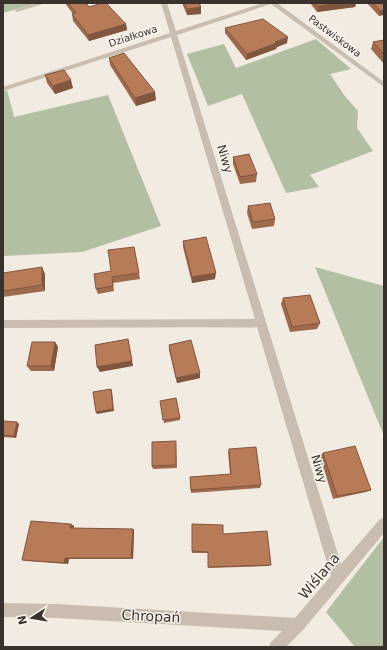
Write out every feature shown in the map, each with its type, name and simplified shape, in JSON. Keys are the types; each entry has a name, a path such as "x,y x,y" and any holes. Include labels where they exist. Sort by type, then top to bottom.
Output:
{"street":[{"path":"17,10 42,3"},
{"name":"Niwy","path":"164,3 338,577"},
{"name":"Działkowa","path":"3,89 270,3"},
{"name":"Pastwiskowa","path":"274,3 384,85"},
{"path":"3,324 261,323"},
{"name":"Wiślana","path":"276,647 298,625 384,523"},
{"name":"Chropań","path":"3,610 65,611 298,625"}],"green space":[{"path":"3,3 37,3 3,13"},
{"path":"316,39 351,69 330,74 344,95 358,111 357,128 373,151 310,175 319,187 286,193 242,94 208,106 187,54 224,44 236,68"},
{"path":"7,90 14,117 108,95 161,226 82,252 3,256 3,92"},
{"path":"315,267 384,286 384,436"},
{"path":"384,537 384,647 355,647 326,612"}],"building":[{"path":"68,3 86,3 89,7 106,3 126,24 88,35 72,14 76,13"},
{"path":"184,3 199,3 201,7 187,9"},
{"path":"316,3 340,3 318,6"},
{"path":"373,3 384,3 384,10 380,11"},
{"path":"263,19 288,37 275,42 277,43 247,54 225,28"},
{"path":"384,40 384,54 373,42"},
{"path":"124,53 155,92 135,98 109,58"},
{"path":"64,70 71,80 53,86 45,75"},
{"path":"249,154 257,174 240,177 233,157"},
{"path":"270,203 275,219 253,222 248,206"},
{"path":"206,237 216,273 192,277 183,241"},
{"path":"134,247 139,273 112,277 113,286 96,289 94,274 111,271 108,250"},
{"path":"42,267 42,285 3,291 3,273"},
{"path":"310,295 320,323 292,327 283,298"},
{"path":"128,339 132,361 97,367 95,345"},
{"path":"191,340 200,373 176,378 169,345"},
{"path":"32,342 55,342 51,366 27,366"},
{"path":"111,389 113,409 96,412 93,392"},
{"path":"176,398 180,418 163,420 160,401"},
{"path":"3,421 17,422 14,436 3,435"},
{"path":"176,441 176,465 152,466 152,442"},
{"path":"355,446 371,490 337,496 323,453"},
{"path":"256,447 261,485 191,490 190,477 231,474 229,449"},
{"path":"31,521 71,524 70,528 133,529 131,558 65,558 64,563 22,560"},
{"path":"192,524 223,525 223,534 267,531 271,565 208,567 208,552 192,551"}]}
